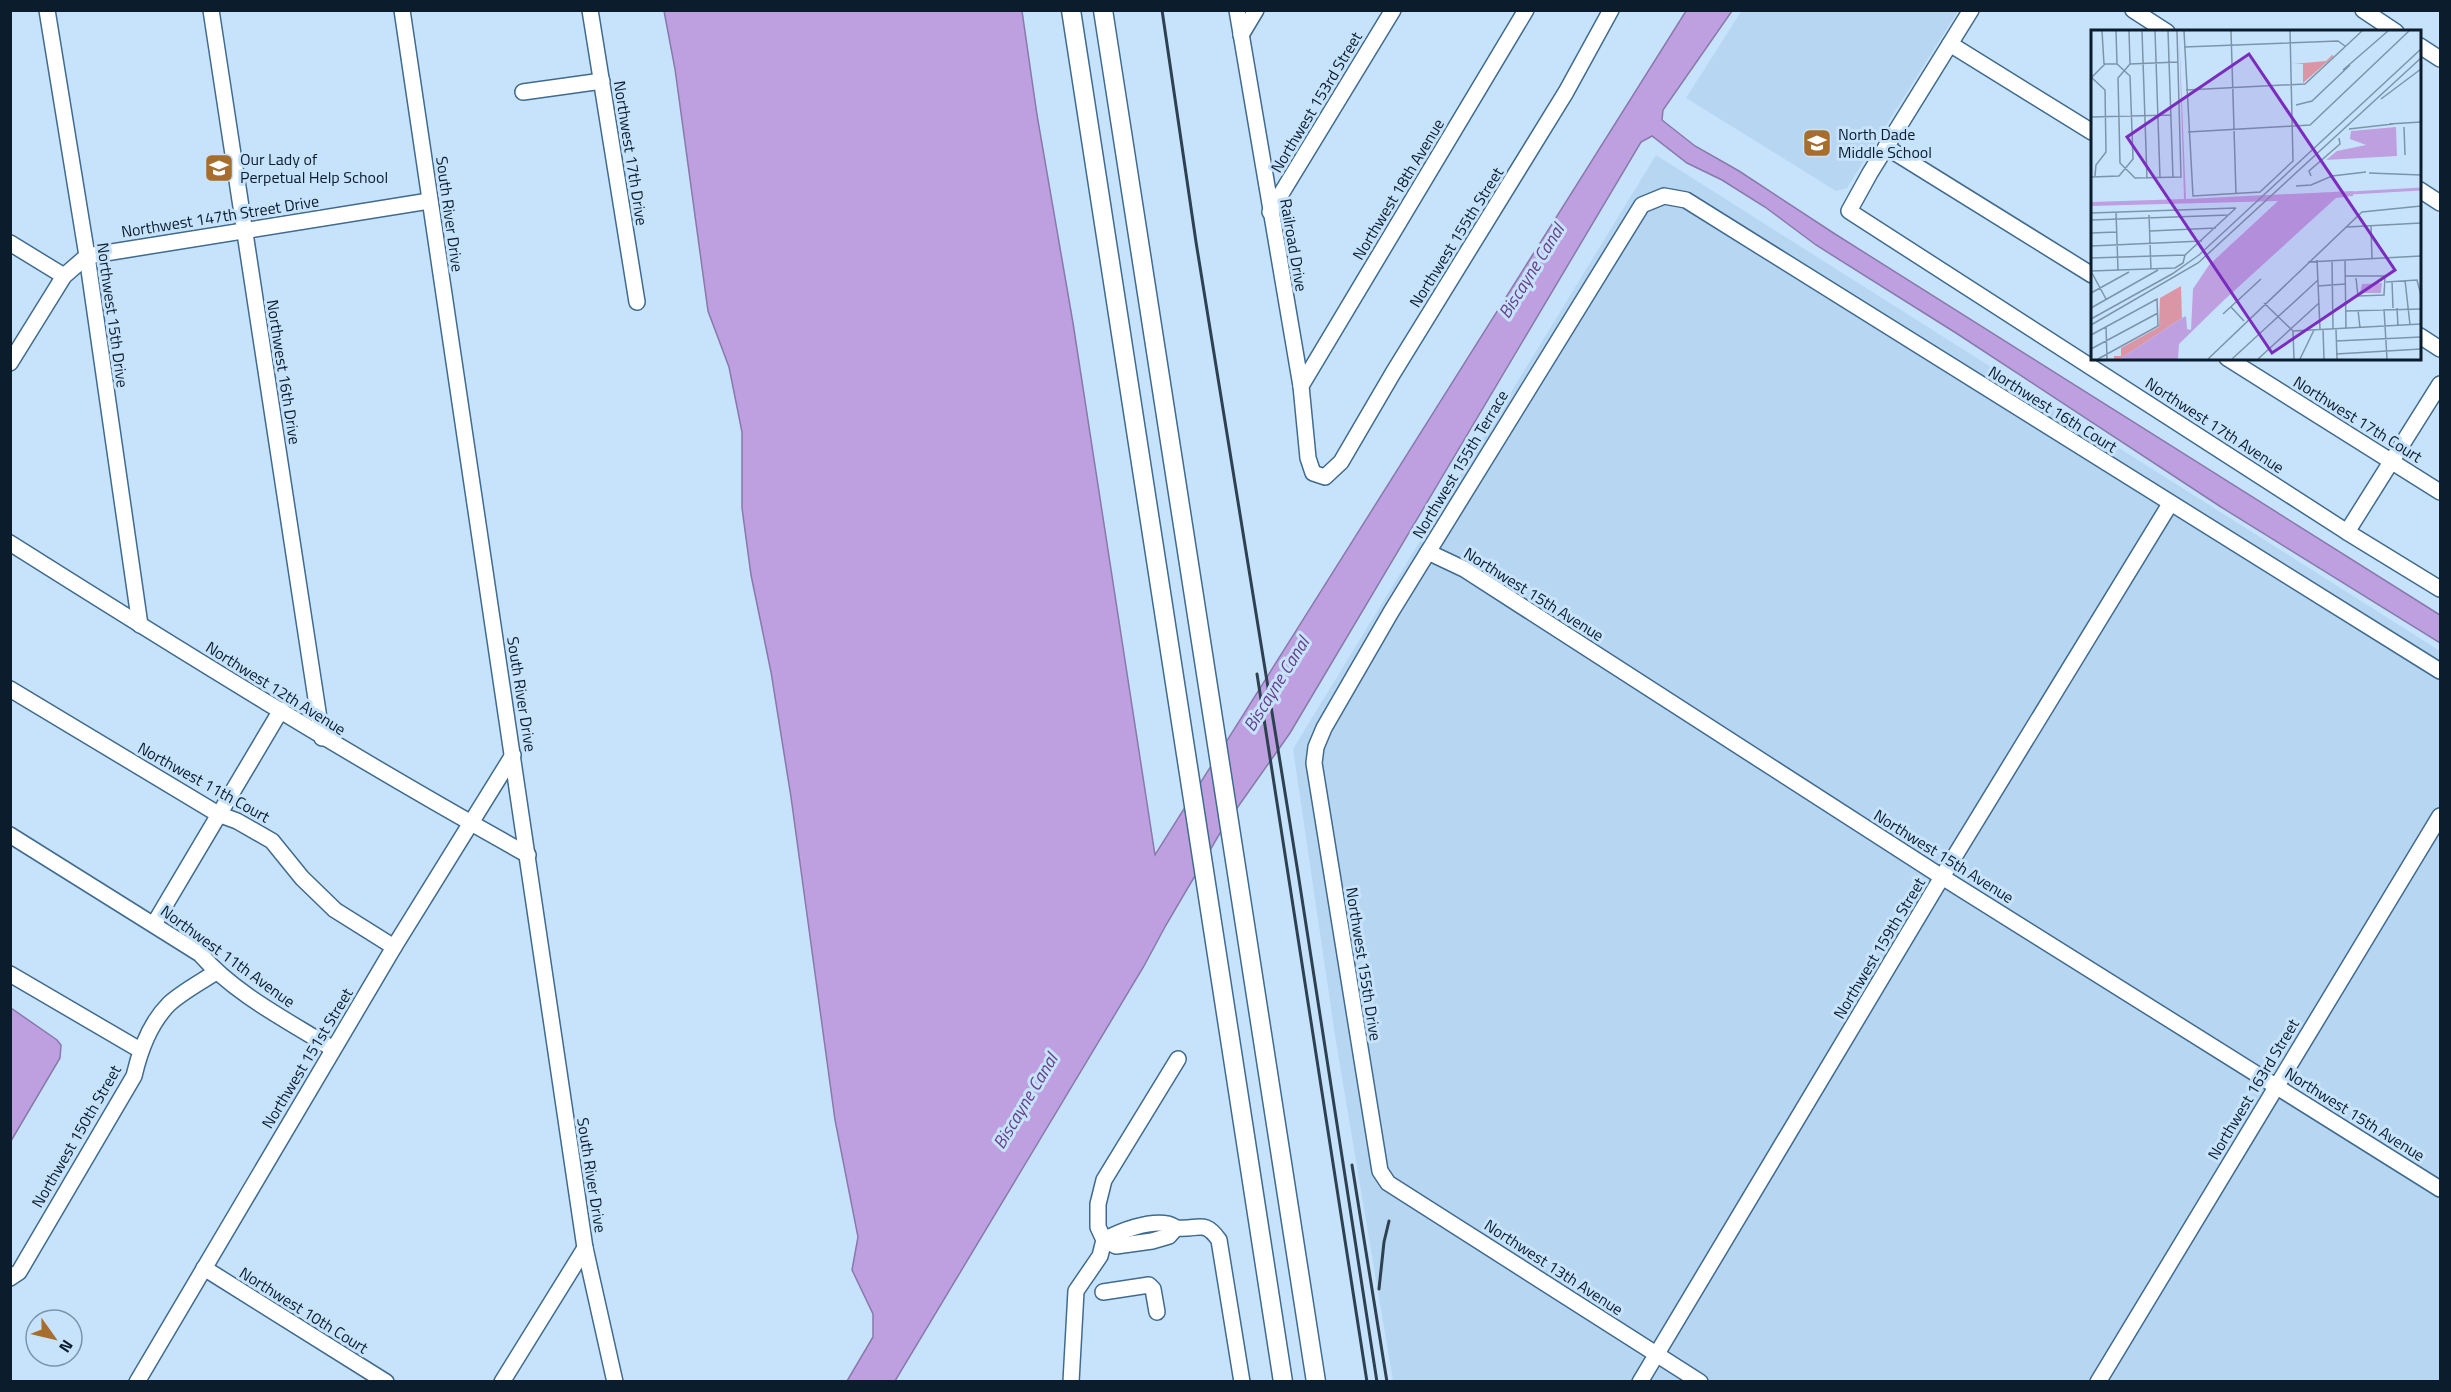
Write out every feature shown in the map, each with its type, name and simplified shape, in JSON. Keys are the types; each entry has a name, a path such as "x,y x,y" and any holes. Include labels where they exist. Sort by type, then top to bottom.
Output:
{"main road":[{"path":"1071,10 1283,1382"},
{"path":"1103,10 1316,1382"}],"street":[{"name":"Northwest 16th Drive","path":"211,10 322,738"},
{"name":"South River Drive","path":"402,10 585,1248 615,1382"},
{"name":"Northwest 17th Drive","path":"590,10 637,302"},
{"name":"Railroad Drive","path":"1237,10 1301,386 1308,458 1313,473 1325,477"},
{"path":"1241,35 1256,10"},
{"name":"Northwest 153rd Street","path":"1270,212 1393,10"},
{"name":"Northwest 18th Avenue","path":"1301,386 1526,10"},
{"name":"Northwest 155th Street","path":"1325,477 1341,462 1566,92 1611,10"},
{"path":"1971,10 1886,147 2091,274"},
{"path":"2133,10 2164,30"},
{"path":"2363,10 2393,30"},
{"name":"Northwest 15th Drive","path":"46,11 87,256 140,625"},
{"path":"1950,44 2091,131"},
{"path":"2421,47 2440,59"},
{"path":"523,92 602,81"},
{"name":"Northwest 17th Avenue","path":"1886,147 1850,211 2347,532 2440,589"},
{"path":"2421,191 2440,203"},
{"name":"Northwest 16th Court","path":"1642,205 1664,196 1686,200 2440,671"},
{"name":"Northwest 147th Street Drive","path":"87,256 429,201"},
{"name":"Northwest 155th Terrace","path":"1316,747 1324,728 1428,552 1642,205"},
{"path":"10,243 64,276"},
{"path":"10,363 64,276 87,256"},
{"path":"2421,337 2440,349"},
{"name":"Northwest 17th Court","path":"2230,360 2440,492"},
{"path":"2347,532 2440,384"},
{"name":"Northwest 159th Street","path":"1640,1382 1942,877 2170,504"},
{"name":"Northwest 12th Avenue","path":"10,543 281,710 322,738 528,855"},
{"name":"Northwest 15th Avenue","path":"1428,552 1464,569 1942,877 2440,1189"},
{"name":"Northwest 11th Court","path":"10,689 218,814 237,821 272,841 302,878 335,910 393,947"},
{"path":"154,924 281,710"},
{"name":"Northwest 155th Drive","path":"1316,747 1314,764 1375,1152 1380,1171 1388,1183"},
{"name":"Northwest 151st Street","path":"137,1382 393,947 513,755"},
{"name":"Northwest 163rd Street","path":"2098,1382 2440,816"},
{"name":"Northwest 11th Avenue","path":"10,835 200,954 216,972 252,998 333,1049"},
{"name":"Northwest 150th Street","path":"15,1275 134,1076 140,1050 159,1016 170,1003 216,972"},
{"path":"10,974 140,1050"},
{"path":"1178,1059 1104,1180 1098,1204 1098,1227 1104,1240 1116,1246 1169,1236 1176,1228 1203,1226 1212,1230 1219,1240 1242,1382"},
{"name":"Northwest 13th Avenue","path":"1388,1183 1700,1382"},
{"path":"1071,1382 1076,1291 1100,1256 1104,1240"},
{"path":"502,1382 585,1248"},
{"name":"Northwest 10th Court","path":"204,1269 386,1382"},
{"path":"1103,1292 1149,1285 1153,1289 1157,1312"}],"shaded area":[{"name":"North Dade Middle School","path":"1742,10 1958,11 1847,188 1836,191 1686,98"},
{"path":"1656,155 2440,651 2440,1381 1393,1381 1336,1042 1293,749"}],"water":[{"name":"Biscayne Canal","path":"664,11 1022,11 1037,115 1073,323 1155,855 1686,11 1732,11 1663,110 1662,120 1695,146 1739,171 1835,234 2440,615 2440,643 2221,507 1956,333 1816,245 1765,207 1722,180 1687,163 1652,136 1641,142 1290,733 1223,828 1144,966 895,1381 847,1381 873,1337 873,1314 852,1270 858,1237 835,1120 791,797 771,672 751,575 742,508 742,432 729,367 708,311 675,69"},
{"path":"11,1008 61,1045 60,1058 11,1141"}],"railway":[{"path":"1162,10 1196,242 1377,1382"},
{"path":"1257,674 1367,1382"},
{"path":"1352,1165 1387,1382"},
{"path":"1379,1289 1384,1242 1389,1221"}],"place":[{"name":"North Dade Middle School","path":"1817,143"},
{"name":"Our Lady of Perpetual Help School","path":"219,168"}]}
